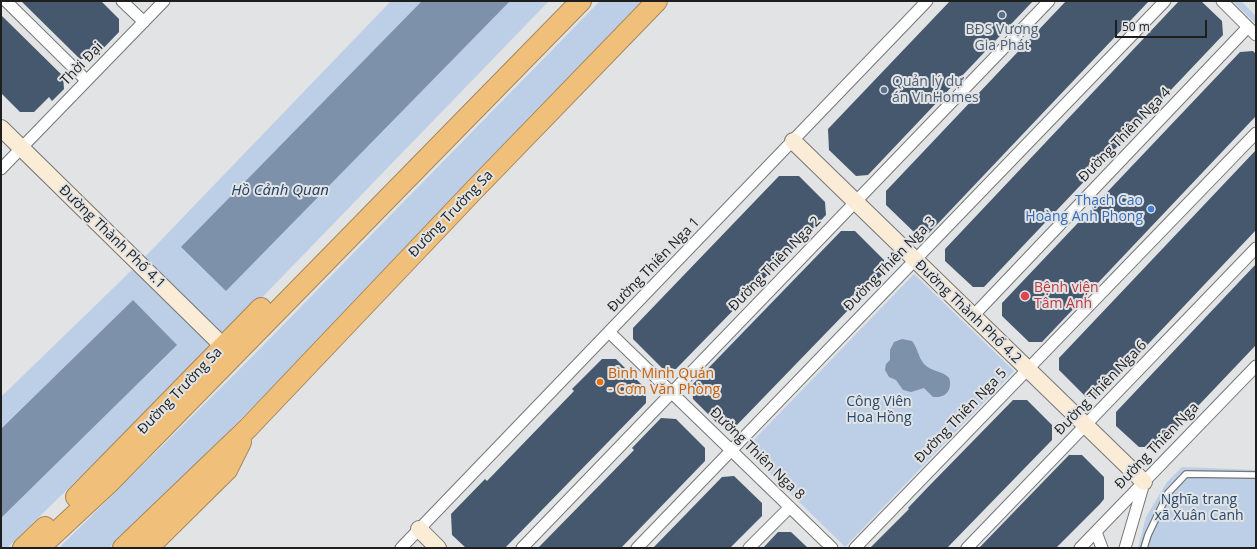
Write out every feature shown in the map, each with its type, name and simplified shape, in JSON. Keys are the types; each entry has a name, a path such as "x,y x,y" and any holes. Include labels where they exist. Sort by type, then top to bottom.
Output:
{"highway":[{"name":"Đường Trường Sa","path":"484,100 504,62 562,1"},
{"name":"Đường Trường Sa","path":"38,548 108,484 581,1"},
{"name":"Đường Trường Sa","path":"123,548 248,428 475,189 657,1"},
{"name":"Đường Trường Sa","path":"23,548 73,500 302,268 344,243"},
{"name":"Đường Trường Sa","path":"148,548 227,470 248,428"}],"street":[{"path":"6,1 86,80"},
{"path":"122,1 144,22"},
{"name":"Thời Đại","path":"1,169 164,1"},
{"name":"Đường Thiên Nga 1","path":"401,548 927,1"},
{"name":"Đường Thiên Nga 2","path":"522,548 1049,1"},
{"name":"Đường Thiên Nga 3","path":"637,548 1165,1"},
{"path":"1222,1 1252,31"},
{"name":"Đường Thiên Nga 4","path":"973,316 1252,31"},
{"name":"Đường Thành Phố 4.1","path":"1,128 224,346"},
{"name":"Đường Thiên Nga 5","path":"855,548 1256,133"},
{"name":"Đường Thành Phố 4.2","path":"793,141 1144,482"},
{"name":"Đường Thiên Nga 6","path":"967,548 1256,248"},
{"name":"Đường Thiên Nga 8","path":"609,332 832,548"},
{"name":"Đường Thiên Nga","path":"1080,548 1256,366"},
{"path":"1125,548 1144,482"},
{"path":"749,548 790,507"},
{"path":"419,529 438,548"},
{"path":"1096,532 1102,548"}],"lane":[{"path":"1144,548 1148,535 1168,493 1186,474 1256,475"}],"green space":[{"path":"391,1 549,1 219,342 7,548 1,548 1,397 139,263"},
{"path":"600,1 646,1 314,346 109,548 59,548 246,363"},
{"path":"1232,1 1241,1 1256,16 1256,24"},
{"name":"Công Viên Hoa Hồng","path":"914,274 1014,371 845,547 745,449"},
{"name":"Nghĩa trang xã Xuân Canh","path":"1182,467 1256,470 1256,548 1138,548 1146,517 1167,482"}],"water":[{"name":"Hồ Cảnh Quan","path":"422,1 510,1 226,291 181,247"},
{"path":"133,300 177,345 1,518 1,429"},
{"path":"902,339 912,341 925,365 949,378 949,389 944,395 940,397 933,397 924,388 911,392 903,390 896,380 889,377 885,370 886,364 890,360 890,350 894,342"}],"building":[{"path":"21,1 101,1 119,19 119,32 93,59 80,59"},
{"path":"950,1 1033,1 868,175 856,176 829,150 828,129"},
{"path":"1066,1 1149,1 929,233 915,233 886,205 886,191"},
{"path":"1179,1 1201,1 1222,21 1223,35 984,287 973,287 945,261 945,249"},
{"path":"1,15 63,76 64,89 52,101 49,97 34,112 20,112 1,93"},
{"path":"1253,51 1256,54 1256,116 1042,342 1029,342 1002,316 1002,303 1240,52"},
{"path":"1256,150 1256,230 1099,396 1086,397 1059,370 1059,358"},
{"path":"779,176 799,176 825,202 826,215 676,369 663,369 633,339 633,328"},
{"path":"841,231 855,231 884,260 884,273 735,427 721,427 693,399 692,385"},
{"path":"1256,264 1256,345 1159,447 1139,447 1116,426 1116,412"},
{"path":"602,359 616,359 646,389 646,403 505,548 466,548 452,535 451,514 485,479 487,481 574,391 572,389"},
{"path":"1013,400 1027,400 1052,425 1052,440 947,548 870,548 909,509 908,508"},
{"path":"661,418 676,419 705,448 705,461 621,548 538,548 634,450 632,448"},
{"path":"1069,455 1082,455 1104,477 1104,499 1100,504 1056,548 979,548"},
{"path":"734,476 762,503 762,516 730,548 653,548 722,477"},
{"path":"778,532 791,532 808,548 763,548"}],"place":[{"name":"BĐS Vượng Gia Phát","path":"1002,15"},
{"name":"Quản lý dự án VinHomes","path":"884,90"},
{"name":"Thạch Cao Hoàng Anh Phong","path":"1151,209"},
{"name":"Bệnh viện Tâm Anh","path":"1025,296"},
{"name":"Bình Minh Quán - Cơm Văn Phòng","path":"600,382"}]}
